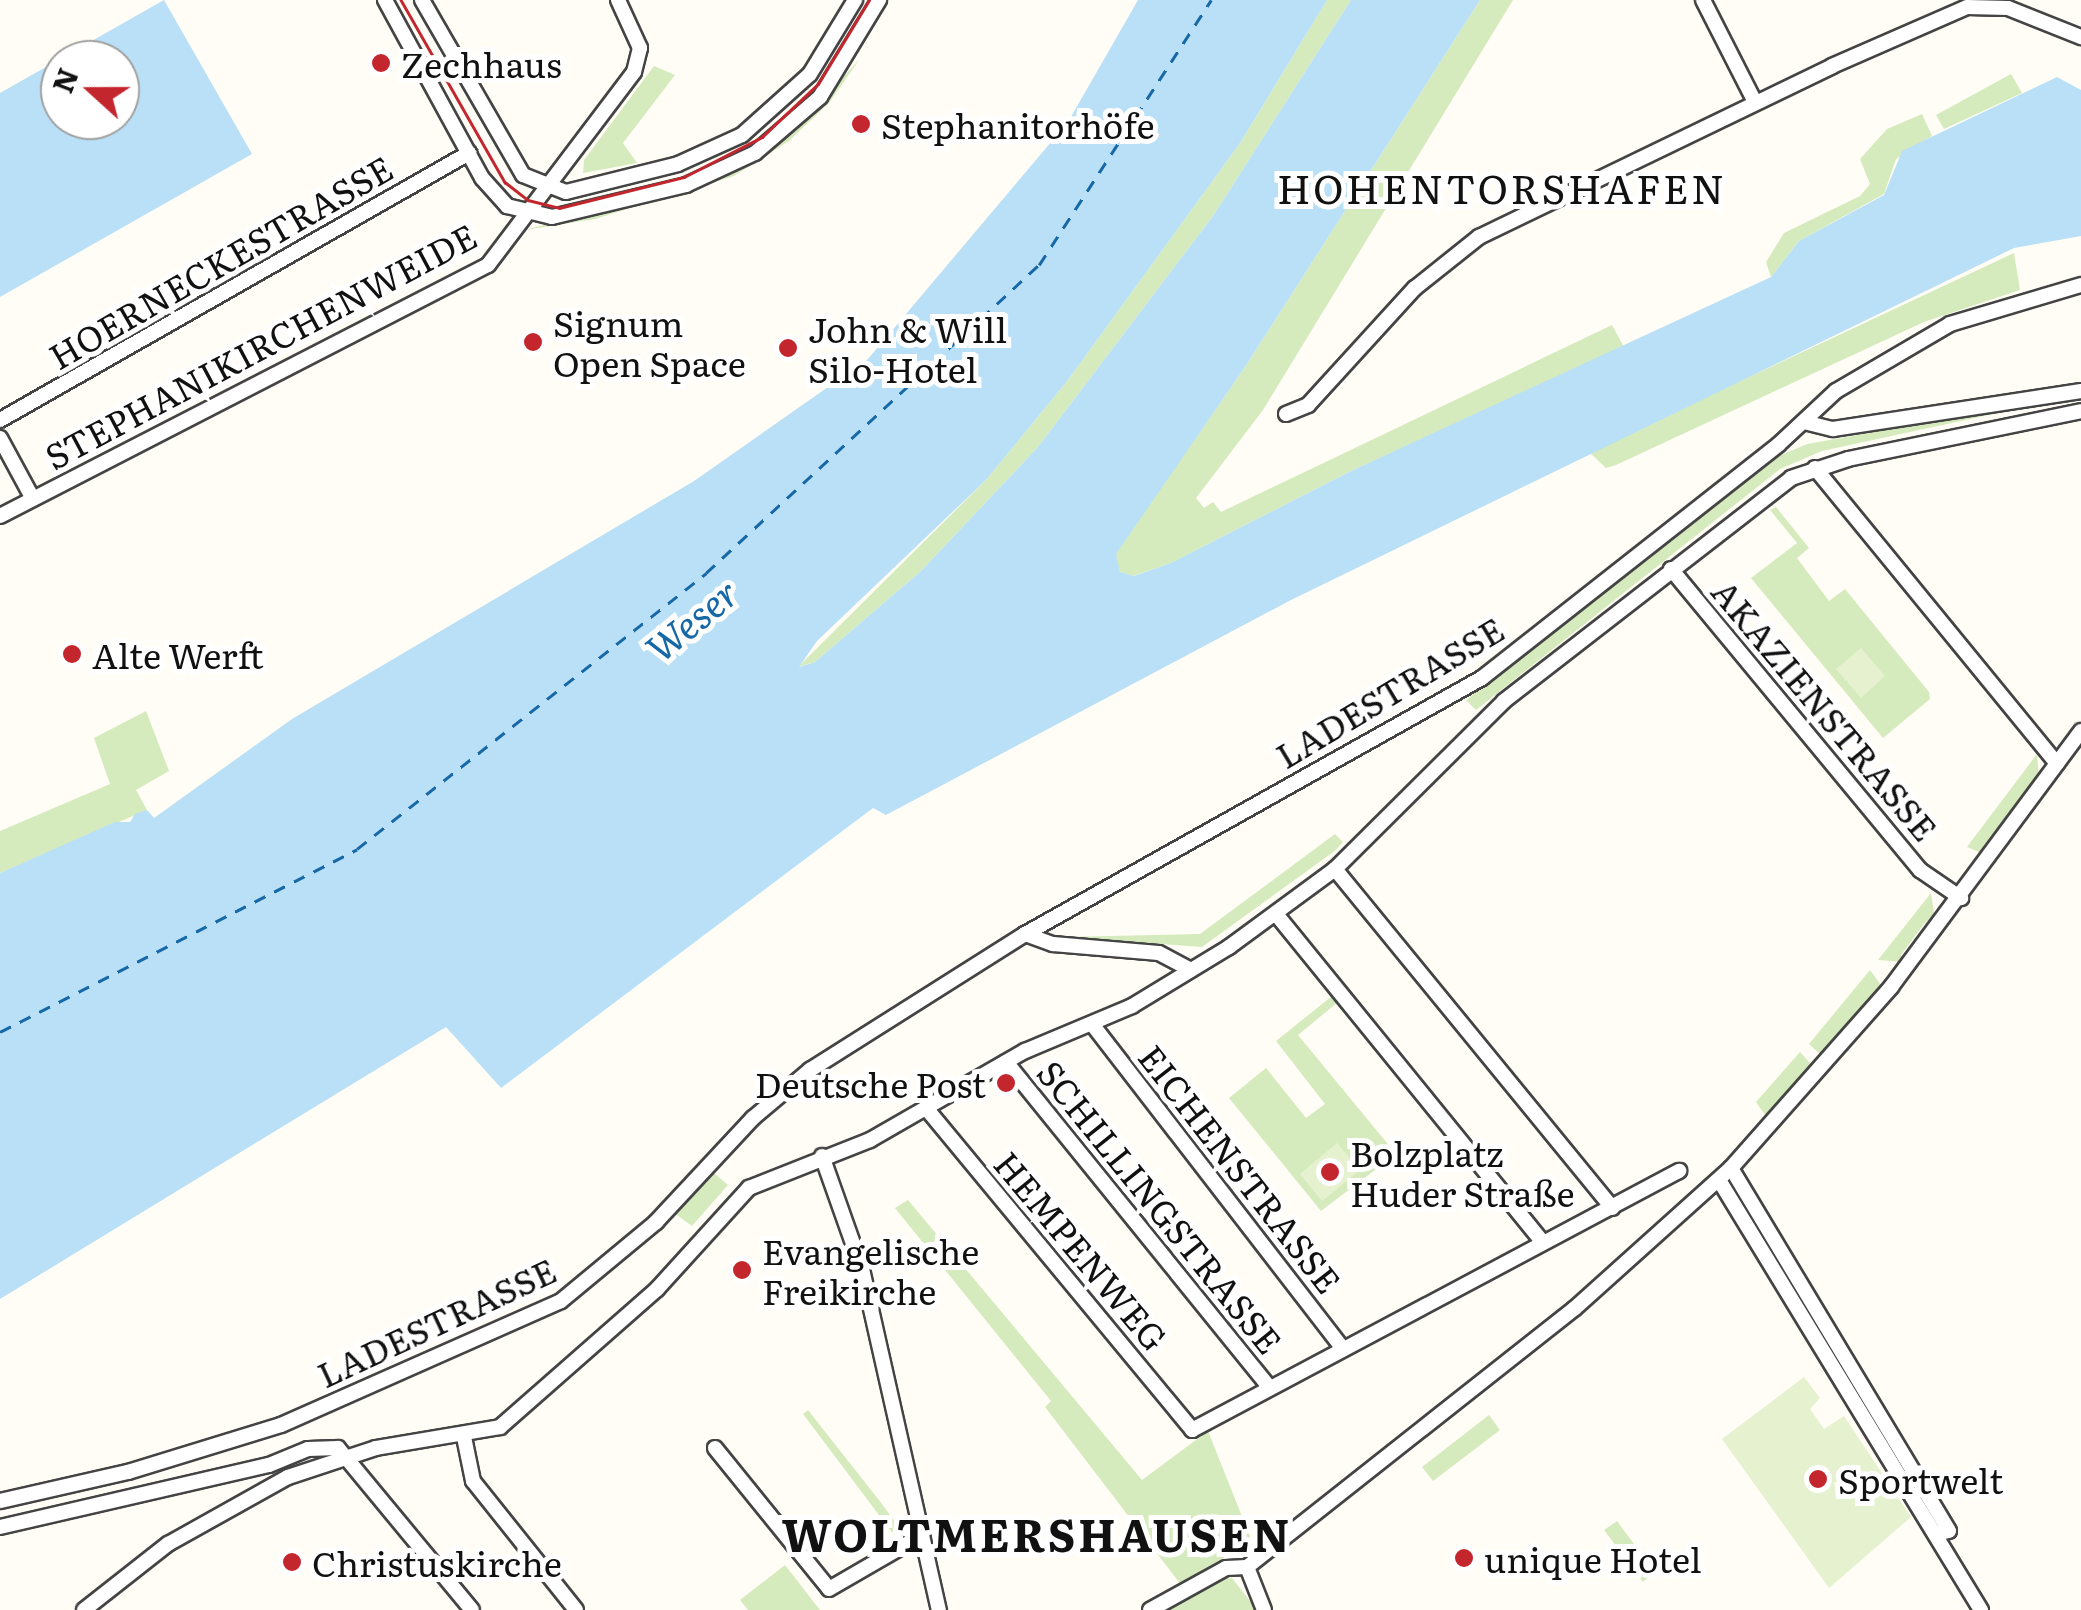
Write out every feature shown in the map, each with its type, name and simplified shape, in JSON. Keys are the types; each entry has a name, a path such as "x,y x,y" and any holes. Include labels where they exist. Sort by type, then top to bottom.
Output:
{"street":[{"path":"385,0 497,197 526,215 577,215 704,178 755,153 827,88 879,0"},
{"path":"422,0 512,160 544,188 595,188 652,172 742,135 810,74 855,0"},
{"name":"STEPHANIKIRCHENWEIDE","path":"0,516 485,267 638,61 637,35 618,0"},
{"path":"1704,0 1755,102"},
{"path":"1286,414 1308,405 1414,288 1479,238 1755,102 1967,7 2008,8 2081,37"},
{"name":"HOERNECKESTRASSE","path":"0,420 469,153"},
{"name":"LADESTRASSE","path":"0,1501 128,1472 281,1426 561,1301 656,1222 781,1092 1025,934 1482,678 1804,422 1836,391 1950,324 2081,285"},
{"path":"1804,422 1833,429 2081,391"},
{"path":"84,1610 168,1544 288,1477 349,1456 464,1437 516,1417 657,1289 749,1188 870,1140 1006,1062 1092,1024 1191,970 1276,914 1335,868 1504,701 1764,494 1815,468 2081,410"},
{"name":"STEPHANIKIRCHENWEIDE","path":"0,438 33,499"},
{"path":"1815,468 2057,764"},
{"name":"AKAZIENSTRASSE","path":"1671,569 1936,887 1946,917"},
{"path":"1150,1610 1226,1568 1247,1567 1575,1308 1732,1168 1845,1043 1946,917 2081,731"},
{"path":"1335,868 1612,1208"},
{"name":"AKAZIENSTRASSE","path":"1936,887 1961,898"},
{"path":"1276,914 1542,1241"},
{"path":"1025,934 1052,944 1159,953 1191,970"},
{"name":"EICHENSTRASSE","path":"1092,1024 1343,1348"},
{"name":"SCHILLINGSTRASSE","path":"1006,1062 1270,1388"},
{"name":"HEMPENWEG","path":"926,1108 1192,1430 1270,1388"},
{"path":"822,1156 862,1269 939,1610"},
{"path":"1732,1168 1942,1533 1981,1610"},
{"path":"1270,1388 1679,1172"},
{"path":"1719,1180 1851,1379"},
{"path":"464,1437 473,1481 576,1610"},
{"path":"0,1526 269,1465 308,1449 338,1448 349,1456 392,1520 472,1610"},
{"path":"715,1448 829,1590 922,1535"},
{"path":"128,1472 132,1495"},
{"path":"1247,1567 1264,1610"}],"green space":[{"path":"1327,0 1351,0 1213,216 1038,447 921,571 815,662 798,667 986,480 1068,380 1240,143"},
{"path":"1480,0 1513,0 1263,410 1196,498 1204,508 1213,502 1221,512 1612,325 1624,347 1349,472 1171,563 1133,576 1120,572 1115,554 1245,367"},
{"path":"859,60 829,103 789,141 734,176 595,219 525,230 711,180 824,97"},
{"path":"654,66 675,75 623,143 637,163 583,173 584,160"},
{"path":"2011,74 2022,93 1944,129 1936,115"},
{"path":"1922,114 1932,136 1896,159 1884,194 1799,241 1771,277 1766,262 1784,233 1860,196 1870,184 1860,159 1887,129"},
{"path":"2014,253 2020,290 1924,322 1616,465 1606,468 1589,452"},
{"path":"2063,399 1822,451 1780,469 1476,710 1466,700 1779,456 1807,444"},
{"path":"1776,507 1809,548 1797,558 1829,601 1845,589 1929,692 1930,699 1883,738 1751,578 1797,543 1770,510"},
{"path":"1861,648 1885,676 1861,698 1836,669"},
{"path":"146,711 169,771 136,790 147,810 0,873 0,831 110,784 94,738"},
{"path":"2037,754 2039,777 1984,854 1967,847"},
{"path":"1335,834 1343,842 1336,850 1202,947 1063,937 1200,934"},
{"path":"1931,893 1935,920 1926,921 1901,955 1903,962 1878,960"},
{"path":"1870,970 1883,988 1820,1054 1809,1044"},
{"path":"1332,996 1338,1002 1298,1035 1396,1154 1321,1211 1229,1098 1266,1068 1306,1118 1325,1104 1276,1041"},
{"path":"1800,1052 1811,1064 1767,1118 1756,1102"},
{"name":"Bolzplatz Huder Straße","path":"1337,1143 1360,1170 1322,1201 1300,1174"},
{"path":"714,1173 728,1185 692,1226 674,1213"},
{"path":"908,1200 1142,1480 1208,1431 1251,1539 1182,1586 1045,1407 1051,1401 895,1208"},
{"name":"Sportwelt","path":"1804,1377 1820,1398 1810,1409 1824,1429 1844,1416 1911,1517 1829,1588 1722,1439"},
{"path":"808,1410 901,1530 894,1535 803,1414"},
{"path":"1489,1415 1500,1430 1433,1481 1422,1467"},
{"path":"1617,1521 1655,1572 1643,1582 1604,1530"},
{"path":"785,1565 820,1610 748,1610 740,1600"},
{"path":"1232,1578 1257,1610 1170,1610 1222,1579"}],"water":[{"path":"164,0 252,154 0,297 0,93 40,70 40,140 140,140 140,40 93,40"},
{"name":"Weser","path":"1138,0 1327,0 1240,143 1068,380 986,480 817,641 799,667 815,662 921,571 1038,447 1213,216 1351,0 1480,0 1245,367 1116,554 1120,572 1134,576 1171,563 1349,472 1771,277 1799,241 1884,195 1902,151 2057,77 2081,90 2081,236 2014,248 1291,600 886,815 873,808 501,1088 446,1027 0,1299 0,873 115,822 130,822 135,814 147,810 154,818 292,719 694,481 868,359 1068,122"}],"ferry route":[{"path":"0,1032 357,849 706,573 1039,265 1211,0"}],"tram line":[{"path":"401,0 505,182 528,200 559,208 684,177 762,137 818,84 869,0"}],"place":[{"name":"Zechhaus","path":"381,63"},
{"name":"Stephanitorhöfe","path":"861,124"},
{"name":"Signum Open Space","path":"533,342"},
{"name":"John & Will Silo-Hotel","path":"788,348"},
{"name":"Alte Werft","path":"72,654"},
{"name":"Deutsche Post","path":"1006,1083"},
{"name":"Bolzplatz Huder Straße","path":"1330,1172"},
{"name":"Evangelische Freikirche","path":"742,1270"},
{"name":"Sportwelt","path":"1818,1479"},
{"name":"unique Hotel","path":"1464,1558"},
{"name":"Christuskirche","path":"292,1562"}],"district":[{"name":"HOHENTORSHAFEN","path":"1502,187"},
{"name":"WOLTMERSHAUSEN","path":"1037,1533"}]}
